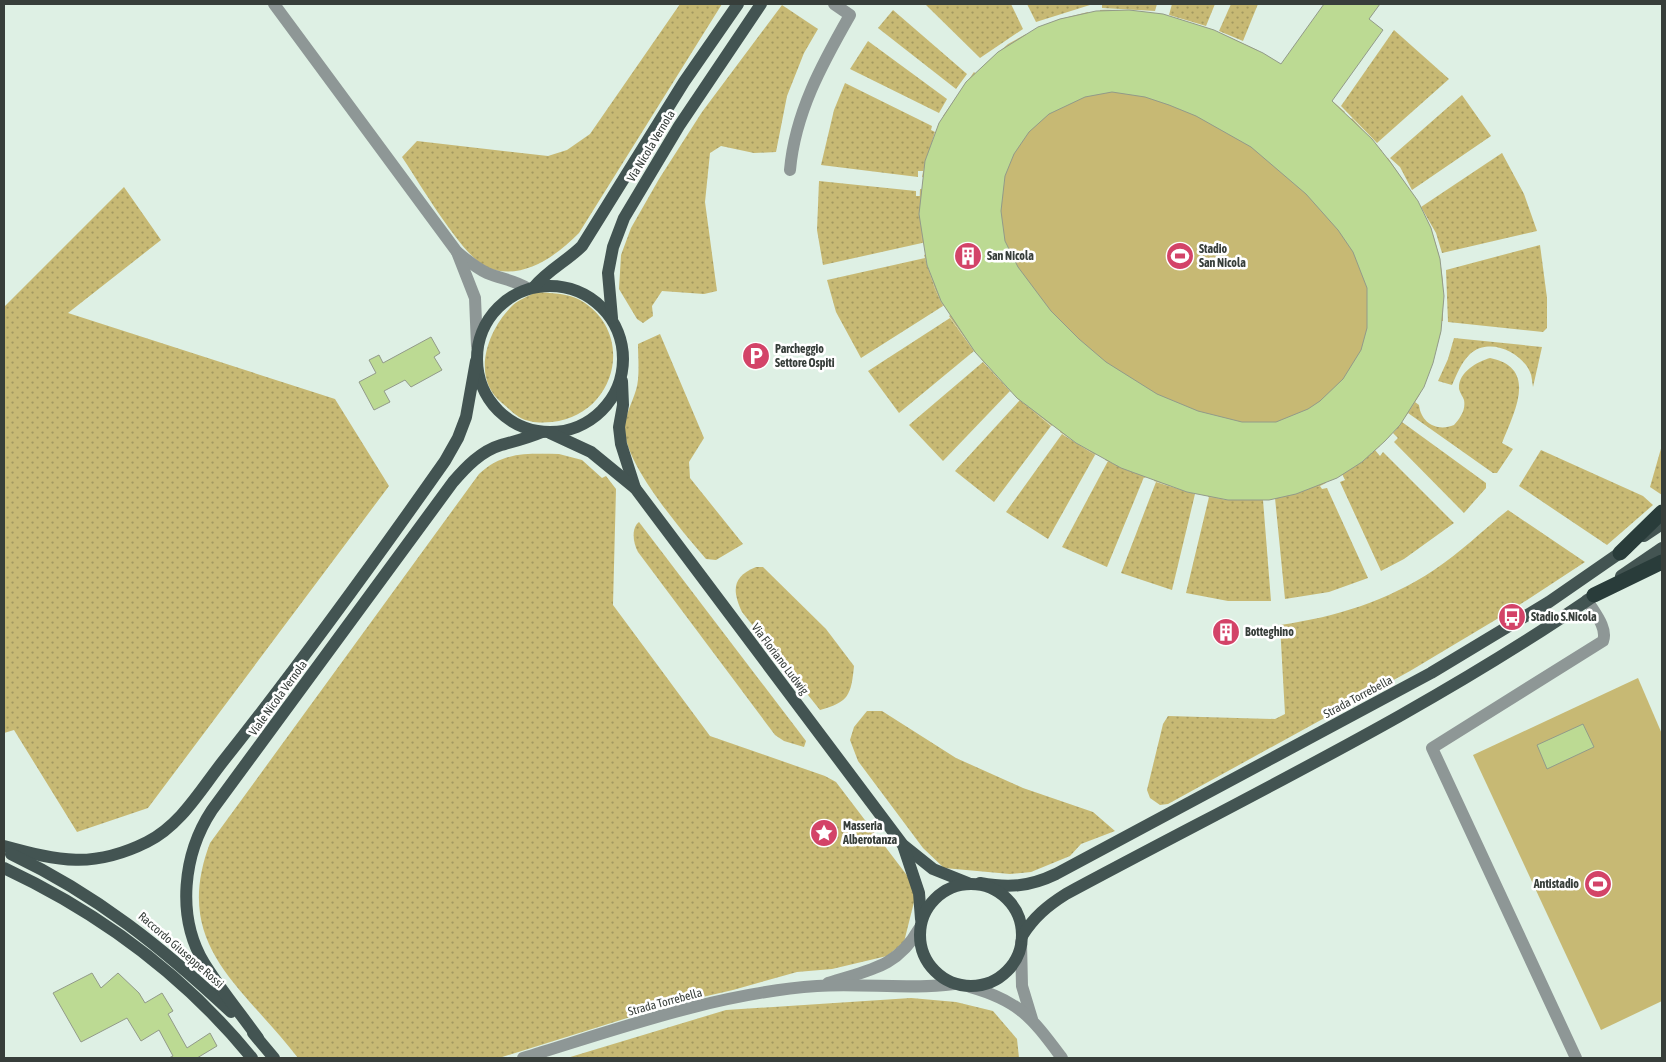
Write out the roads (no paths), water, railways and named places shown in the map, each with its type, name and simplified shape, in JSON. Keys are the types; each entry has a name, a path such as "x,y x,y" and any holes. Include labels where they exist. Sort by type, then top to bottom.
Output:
{"highway":[{"path":"1620,552 1662,512"},
{"path":"1591,598 1662,562"}],"main road":[{"name":"Via Nicola Vernola","path":"612,318 608,273 613,247 624,218 679,126 761,4"},
{"name":"Via Nicola Vernola","path":"530,287 546,273 571,258 582,246 684,82 737,5"},
{"path":"551,285 569,287 586,294 600,304 612,318 621,339 624,357 620,435 635,488 591,452 546,432 521,427 503,416 494,406 480,381 476,361 477,346 483,327 494,310 510,297 530,287 551,285"},
{"name":"Viale Nicola Vernola","path":"4,846 64,860 107,857 148,841 180,817 254,723 445,461 458,438 466,417 476,361"},
{"path":"546,432 574,428 596,416 612,397 622,375"},
{"name":"Viale Nicola Vernola","path":"258,1038 216,980 196,946 186,895 189,862 198,833 212,810 453,482 485,452 501,445 546,432"},
{"name":"Via Floriano Ludwig","path":"635,488 903,845"},
{"name":"Strada Torrebella","path":"974,883 1004,887 1019,886 1033,884 1056,874 1431,673 1549,602 1662,524"},
{"path":"903,845 919,893 923,952 929,965 954,984 970,987 985,984 998,978 1011,967 1032,920 1047,906 1066,894 1425,702 1523,643 1662,548"},
{"path":"903,845 933,869 974,883 1004,897 1013,907 1020,921 1022,939"},
{"name":"Raccordo Giuseppe Rossi","path":"4,850 89,897 126,921 186,969 258,1038 274,1058"},
{"path":"4,868 60,897 134,945 192,994 252,1058"},
{"path":"920,924 929,906 939,895 953,887 974,883"}],"street":[{"path":"274,4 457,252 475,298 477,346"},
{"path":"790,170 800,118 822,64 850,15 834,4"},
{"path":"457,252 486,273 515,280 530,287"},
{"path":"1576,1058 1432,748 1603,641 1605,635 1591,598"},
{"path":"817,986 892,960 904,952 920,924"},
{"path":"1022,939 1022,986 1032,1019"},
{"path":"817,986 954,984"},
{"name":"Strada Torrebella","path":"523,1058 704,1006 817,986"},
{"path":"970,987 1010,1001 1032,1019 1062,1058"}],"place":[{"name":"San Nicola","path":"968,256"},
{"name":"Stadio San Nicola","path":"1180,256"},
{"name":"Parcheggio Settore Ospiti","path":"756,356"},
{"name":"Stadio S.Nicola","path":"1512,617"},
{"name":"Botteghino","path":"1226,632"},
{"name":"Masseria Alberotanza","path":"824,833"},
{"name":"Antistadio","path":"1598,884"}]}
